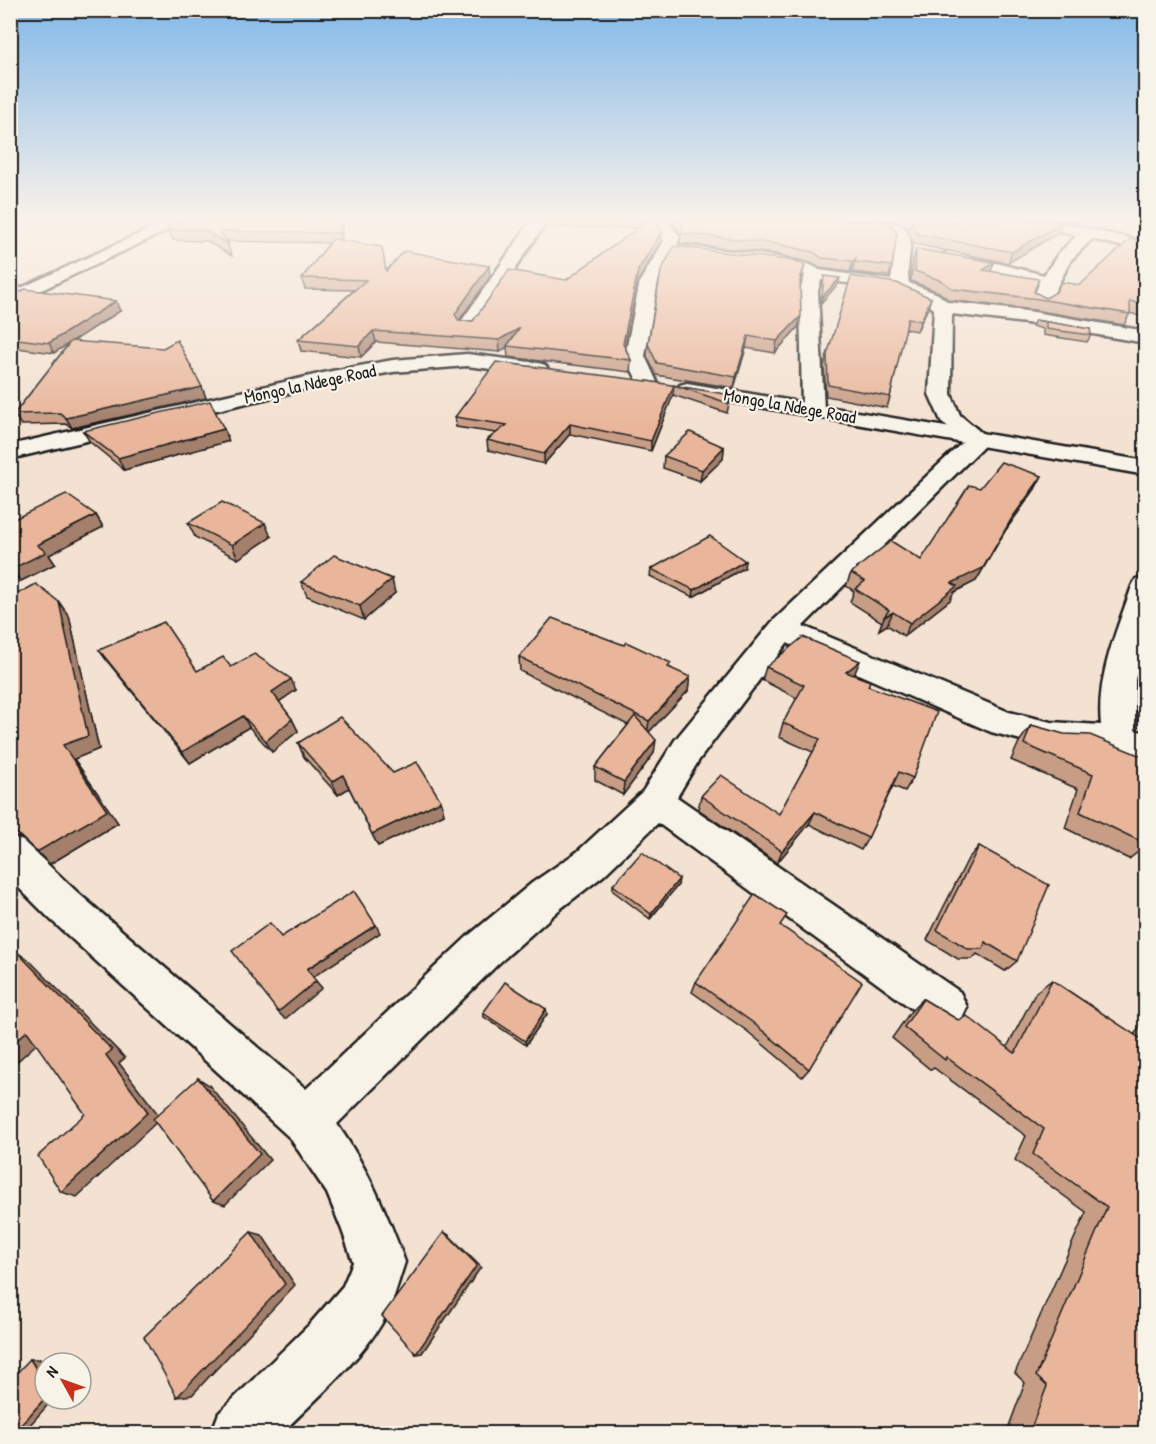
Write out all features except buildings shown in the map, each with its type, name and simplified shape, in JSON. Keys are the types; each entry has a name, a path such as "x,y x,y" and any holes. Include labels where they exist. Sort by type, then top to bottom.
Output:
{"street":[{"path":"10,300 35,288"},
{"path":"467,327 493,288"},
{"path":"647,382 635,356 648,288"},
{"path":"810,288 813,410"},
{"path":"907,288 932,298 943,307 1034,318 1146,337"},
{"path":"1034,318 1046,288"},
{"path":"307,1121 483,950 546,896 590,864 656,802 687,750 782,629 979,440 950,418 940,394 943,307"},
{"name":"Mongo la Ndege Road","path":"10,453 332,377 393,366 466,360 557,371"},
{"name":"Mongo la Ndege Road","path":"625,379 1146,468"},
{"path":"1132,743 1116,721 1116,696 1122,660 1146,586"},
{"path":"782,629 1004,723 1051,735 1132,743"},
{"path":"656,802 945,1006"},
{"path":"10,853 64,906 307,1121 344,1176 367,1227 379,1262 363,1304 329,1345 240,1434"}]}
